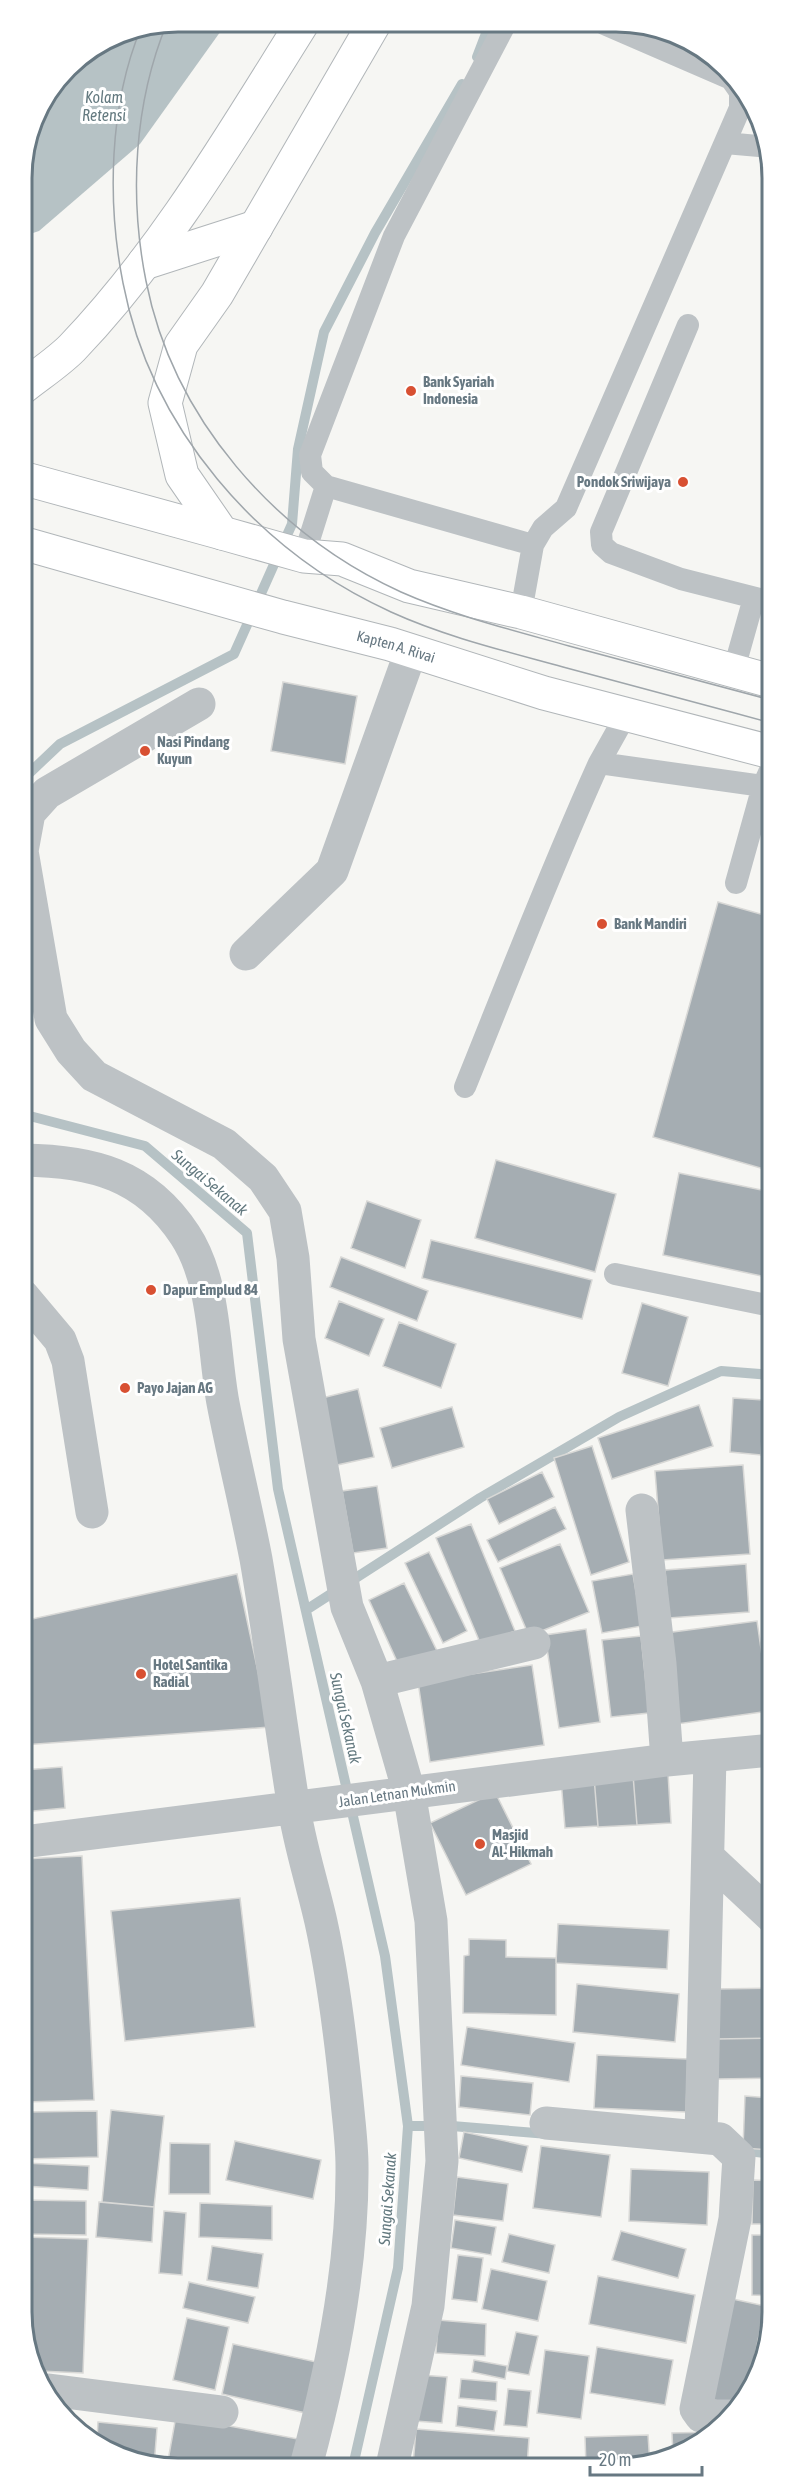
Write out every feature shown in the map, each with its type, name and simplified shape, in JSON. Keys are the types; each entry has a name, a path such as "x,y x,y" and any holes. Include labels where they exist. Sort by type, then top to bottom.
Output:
{"main road":[{"path":"32,380 71,349 144,264 209,172 297,32"},
{"path":"232,536 182,476 165,403 182,345 217,294 369,32"},
{"path":"144,264 256,227"},
{"path":"32,481 298,555 342,559 409,586 521,612 762,678"},
{"name":"Kapten A. Rivai","path":"32,550 411,651 544,693 762,750"}],"street":[{"path":"246,954 332,871 411,651"},
{"path":"32,810 47,793 199,704"},
{"path":"32,909 51,1019 71,1052 94,1076 224,1144 263,1178 285,1211 293,1258 299,1339 347,1607 377,1681 400,1793 431,1921 441,2088 442,2161 428,2306 394,2458"},
{"path":"32,1160 52,1160 96,1166 139,1187 168,1211 188,1239 204,1282 222,1401 255,1555 322,1924 338,2023 352,2165 346,2266 329,2367 308,2458"},
{"path":"32,1307 60,1340 68,1361 92,1512"},
{"path":"642,1510 660,1664 667,1760"},
{"path":"377,1681 534,1643"},
{"name":"Jalan Letnan Mukmin","path":"32,1841 667,1760 762,1751"},
{"path":"710,1757 708,1857 720,2144 735,2219 696,2409 700,2416 719,2416"},
{"path":"708,1857 762,1908"},
{"path":"546,2123 720,2144"},
{"path":"55,2391 222,2412"}],"lane":[{"path":"501,32 390,247 310,455 312,472 326,486 533,545"},
{"path":"623,32 720,74"},
{"path":"521,612 533,545 543,528 566,508 740,108 740,101"},
{"path":"725,143 759,146"},
{"path":"688,326 601,532 602,545 611,553 681,579 762,600 734,669"},
{"path":"298,555 326,486"},
{"path":"465,1087 546,882 599,762 627,713"},
{"path":"599,762 762,777"},
{"path":"735,884 762,794"},
{"path":"615,1274 762,1304"}],"water":[{"name":"Kolam Retensi","path":"178,32 220,32 140,144 39,231 32,233 32,168 36,140 56,96 74,74 96,56 140,36"}],"building":[{"path":"283,682 357,696 345,764 271,751"},
{"path":"718,902 762,914 762,1168 653,1137"},
{"path":"496,1160 616,1194 595,1272 475,1238"},
{"path":"679,1173 762,1190 762,1276 663,1255"},
{"path":"367,1201 421,1220 405,1268 351,1248"},
{"path":"431,1240 592,1280 582,1319 422,1278"},
{"path":"341,1257 428,1291 417,1321 330,1287"},
{"path":"339,1301 384,1319 369,1356 325,1338"},
{"path":"642,1303 688,1317 668,1386 622,1373"},
{"path":"399,1322 456,1344 441,1388 383,1366"},
{"path":"358,1389 374,1457 337,1465 322,1398"},
{"path":"733,1398 762,1400 761,1455 730,1452"},
{"path":"699,1405 713,1446 612,1479 598,1438"},
{"path":"452,1407 464,1447 392,1468 380,1428"},
{"path":"592,1446 629,1562 591,1575 554,1458"},
{"path":"743,1465 750,1554 662,1560 655,1471"},
{"path":"542,1472 554,1497 499,1524 487,1499"},
{"path":"377,1486 387,1548 353,1553 342,1491"},
{"path":"555,1507 566,1529 498,1562 487,1540"},
{"path":"471,1524 515,1631 481,1645 436,1538"},
{"path":"560,1544 589,1612 529,1636 500,1568"},
{"path":"429,1552 467,1631 443,1643 405,1563"},
{"path":"746,1564 749,1612 669,1618 665,1570"},
{"name":"Hotel Santika Radial","path":"237,1574 270,1727 32,1744 32,1619"},
{"path":"633,1574 642,1626 602,1633 592,1581"},
{"path":"404,1583 438,1653 401,1670 369,1600"},
{"path":"757,1621 762,1656 762,1712 677,1724 665,1633"},
{"path":"586,1629 600,1722 559,1728 545,1635"},
{"path":"641,1636 649,1713 611,1717 602,1640"},
{"path":"532,1665 544,1745 430,1762 418,1682"},
{"path":"62,1767 65,1808 32,1811 32,1769"},
{"path":"668,1773 671,1823 637,1825 633,1775"},
{"path":"633,1775 637,1825 598,1827 594,1777"},
{"path":"594,1777 598,1826 565,1828 561,1780"},
{"name":"Masjid Al- Hikmah","path":"495,1792 531,1864 466,1895 430,1823"},
{"path":"82,1856 94,2100 32,2102 32,1859"},
{"path":"240,1898 255,2027 125,2041 111,1911"},
{"path":"558,1924 669,1930 667,1969 556,1963"},
{"path":"469,1939 506,1940 506,1957 556,1958 556,2015 463,2013 464,1956 469,1955"},
{"path":"577,1984 679,1994 675,2042 573,2032"},
{"path":"762,1988 762,2038 716,2039 714,1989"},
{"path":"467,2027 575,2043 569,2082 461,2065"},
{"path":"762,2038 762,2078 717,2079 716,2039"},
{"path":"597,2055 688,2059 686,2112 594,2108"},
{"path":"461,2076 533,2083 530,2115 459,2107"},
{"path":"745,2096 762,2097 762,2149 743,2148"},
{"path":"111,2110 164,2116 154,2207 102,2202"},
{"path":"97,2111 98,2157 32,2159 32,2112"},
{"path":"464,2132 528,2146 522,2172 459,2158"},
{"path":"235,2141 321,2160 313,2199 226,2180"},
{"path":"170,2143 210,2144 210,2194 169,2194"},
{"path":"541,2146 610,2155 601,2217 533,2208"},
{"path":"32,2163 89,2166 88,2190 32,2186"},
{"path":"631,2169 709,2172 707,2225 629,2221"},
{"path":"457,2177 508,2184 503,2221 453,2215"},
{"path":"753,2180 762,2180 762,2224 752,2224"},
{"path":"32,2200 86,2201 86,2235 32,2234"},
{"path":"99,2202 154,2207 152,2242 96,2237"},
{"path":"200,2203 272,2206 272,2240 199,2237"},
{"path":"164,2211 186,2213 182,2275 159,2273"},
{"path":"455,2220 496,2227 491,2255 451,2248"},
{"path":"621,2231 686,2249 678,2278 612,2260"},
{"path":"509,2234 555,2245 549,2273 502,2262"},
{"path":"752,2235 762,2235 762,2295 752,2295"},
{"path":"32,2237 88,2239 83,2373 45,2371 36,2350 32,2312"},
{"path":"212,2246 263,2254 258,2288 207,2280"},
{"path":"458,2255 483,2258 477,2302 452,2299"},
{"path":"491,2269 547,2281 538,2321 482,2309"},
{"path":"598,2276 695,2295 686,2343 589,2324"},
{"path":"189,2282 255,2297 248,2323 183,2308"},
{"path":"728,2298 762,2305 762,2321 754,2362 743,2385 730,2403 708,2399"},
{"path":"187,2318 229,2327 215,2390 173,2380"},
{"path":"438,2320 486,2324 485,2356 436,2353"},
{"path":"516,2332 538,2336 529,2375 507,2371"},
{"path":"233,2344 321,2363 310,2414 222,2394"},
{"path":"597,2347 673,2360 665,2405 590,2393"},
{"path":"545,2350 589,2356 581,2419 537,2413"},
{"path":"474,2360 507,2366 505,2379 472,2372"},
{"path":"420,2375 447,2377 442,2423 415,2421"},
{"path":"461,2379 497,2382 496,2401 459,2398"},
{"path":"508,2389 531,2391 527,2427 504,2425"},
{"path":"458,2406 497,2411 494,2431 456,2426"},
{"path":"176,2416 298,2439 294,2458 169,2458"},
{"path":"98,2422 157,2428 155,2457 131,2451 97,2434"},
{"path":"416,2429 529,2438 528,2458 414,2458"},
{"path":"700,2432 673,2447 672,2433"},
{"path":"648,2435 649,2455 586,2458 585,2437"}],"waterway":[{"path":"477,57 487,32"},
{"path":"32,771 60,744 234,654 292,524 298,449 324,332 375,233 462,84"},
{"name":"Sungai Sekanak","path":"32,1117 145,1146 247,1233 278,1489 385,1956 408,2126 398,2268 355,2458"},
{"path":"306,1610 480,1498 619,1417 721,1371 762,1374"},
{"path":"408,2126 452,2126 548,2134"},
{"path":"740,2150 762,2153"}],"tram line":[{"path":"164,33 147,85 138,150 137,216 146,281 160,331 179,379 205,424 236,466 272,504 311,538 355,568 401,592 505,628 762,698"},
{"path":"138,37 122,89 114,154 115,220 123,283 137,336 158,387 185,435 217,479 255,519 297,555 342,586 391,612 476,643 762,721"}],"place":[{"name":"Bank Syariah Indonesia","path":"411,391"},
{"name":"Pondok Sriwijaya","path":"683,482"},
{"name":"Nasi Pindang Kuyun","path":"145,751"},
{"name":"Bank Mandiri","path":"602,924"},
{"name":"Dapur Emplud 84","path":"151,1290"},
{"name":"Payo Jajan AG","path":"125,1388"},
{"name":"Hotel Santika Radial","path":"141,1674"},
{"name":"Masjid Al- Hikmah","path":"480,1844"}]}
